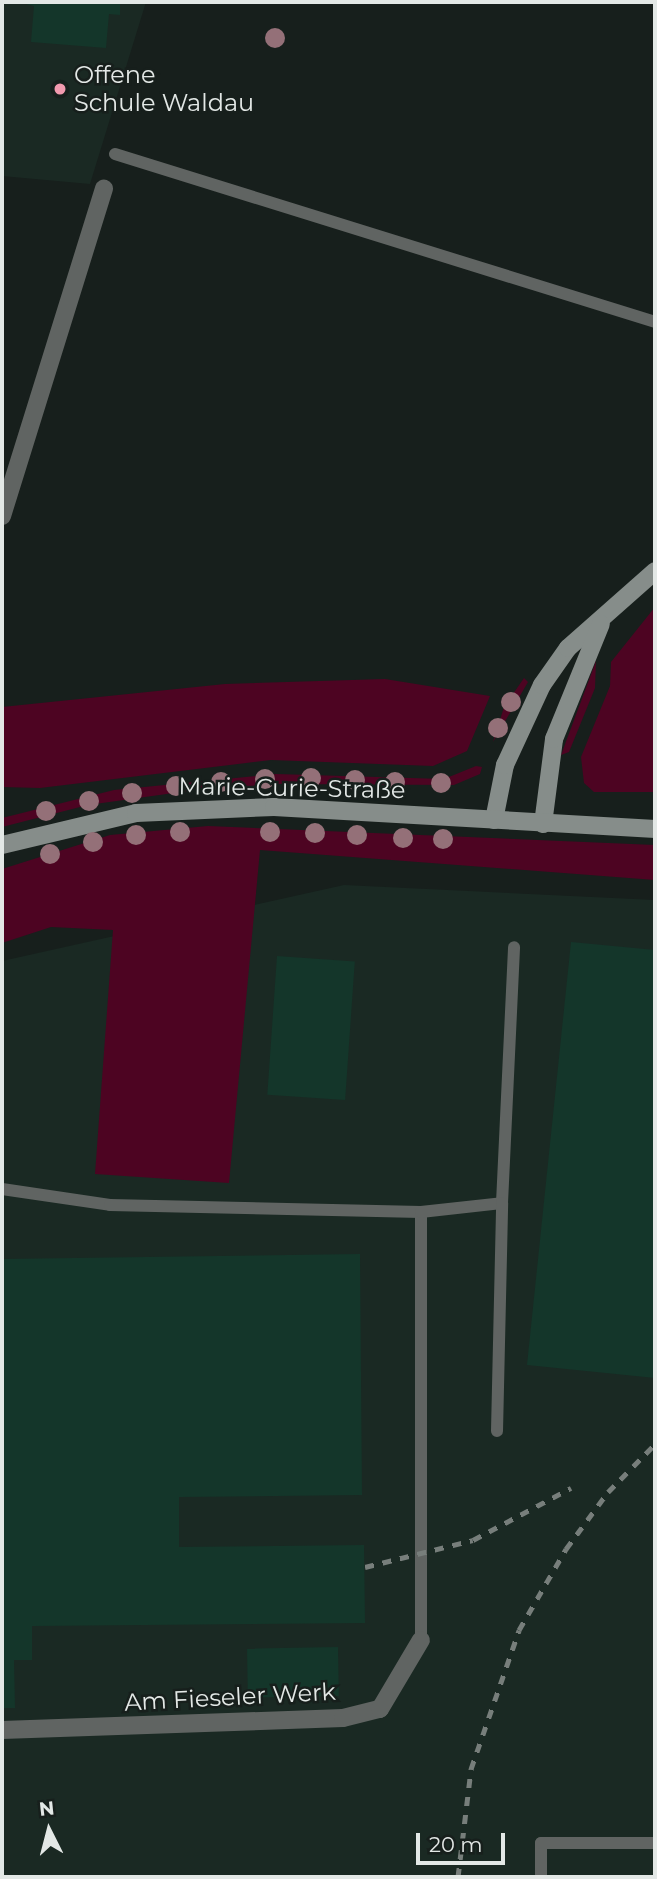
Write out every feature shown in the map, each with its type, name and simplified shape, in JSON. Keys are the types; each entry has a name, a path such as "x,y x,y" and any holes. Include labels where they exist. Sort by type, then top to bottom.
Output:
{"street":[{"path":"2,516 104,188"},
{"path":"494,820 505,765 536,697 568,648 602,621 655,571"},
{"path":"543,824 554,739 602,621"},
{"name":"Marie-Curie-Straße","path":"2,845 165,810 274,807 655,829"},
{"name":"Am Fieseler Werk","path":"2,1730 343,1718 380,1709 421,1640"}],"lane":[{"path":"115,154 655,322"},
{"path":"497,1431 502,1203 514,947"},
{"path":"2,1189 110,1205 421,1212 502,1203"},
{"path":"421,1212 421,1640"},
{"path":"541,1877 541,1843 655,1843"}],"shaded area":[{"name":"Offene Schule Waldau","path":"2,2 146,2 90,184 2,176"},
{"path":"655,607 655,792 594,792 584,783 581,757 610,686 611,662"},
{"path":"596,661 595,688 569,752 561,755"},
{"path":"524,678 528,682 493,742 504,707"},
{"path":"385,679 490,696 467,751 433,766 271,760 40,788 2,787 2,707 225,684"},
{"path":"476,766 482,767 480,774 454,785 277,784 195,790 88,805 2,827 2,818 114,790 276,774 444,779"},
{"path":"208,826 655,845 655,880 260,850 229,1183 95,1174 113,930 51,927 2,943 2,869 110,835"},
{"path":"344,885 655,900 655,1877 2,1877 2,961"}],"building":[{"path":"18,2 120,2 120,15 109,14 106,48 31,42 34,6"},
{"path":"571,942 655,950 655,1378 527,1365"},
{"path":"277,956 355,961 345,1100 267,1095"},
{"path":"360,1254 362,1495 179,1497 179,1547 364,1545 365,1623 32,1626 32,1660 14,1660 15,1708 2,1708 2,1259"},
{"path":"338,1647 339,1696 248,1698 247,1649"}],"railway":[{"path":"458,1877 471,1769 519,1630 566,1549 608,1492 655,1444"},
{"path":"365,1567 473,1540 571,1488"}],"place":[{"name":"Offene Schule Waldau","path":"60,89"}]}
